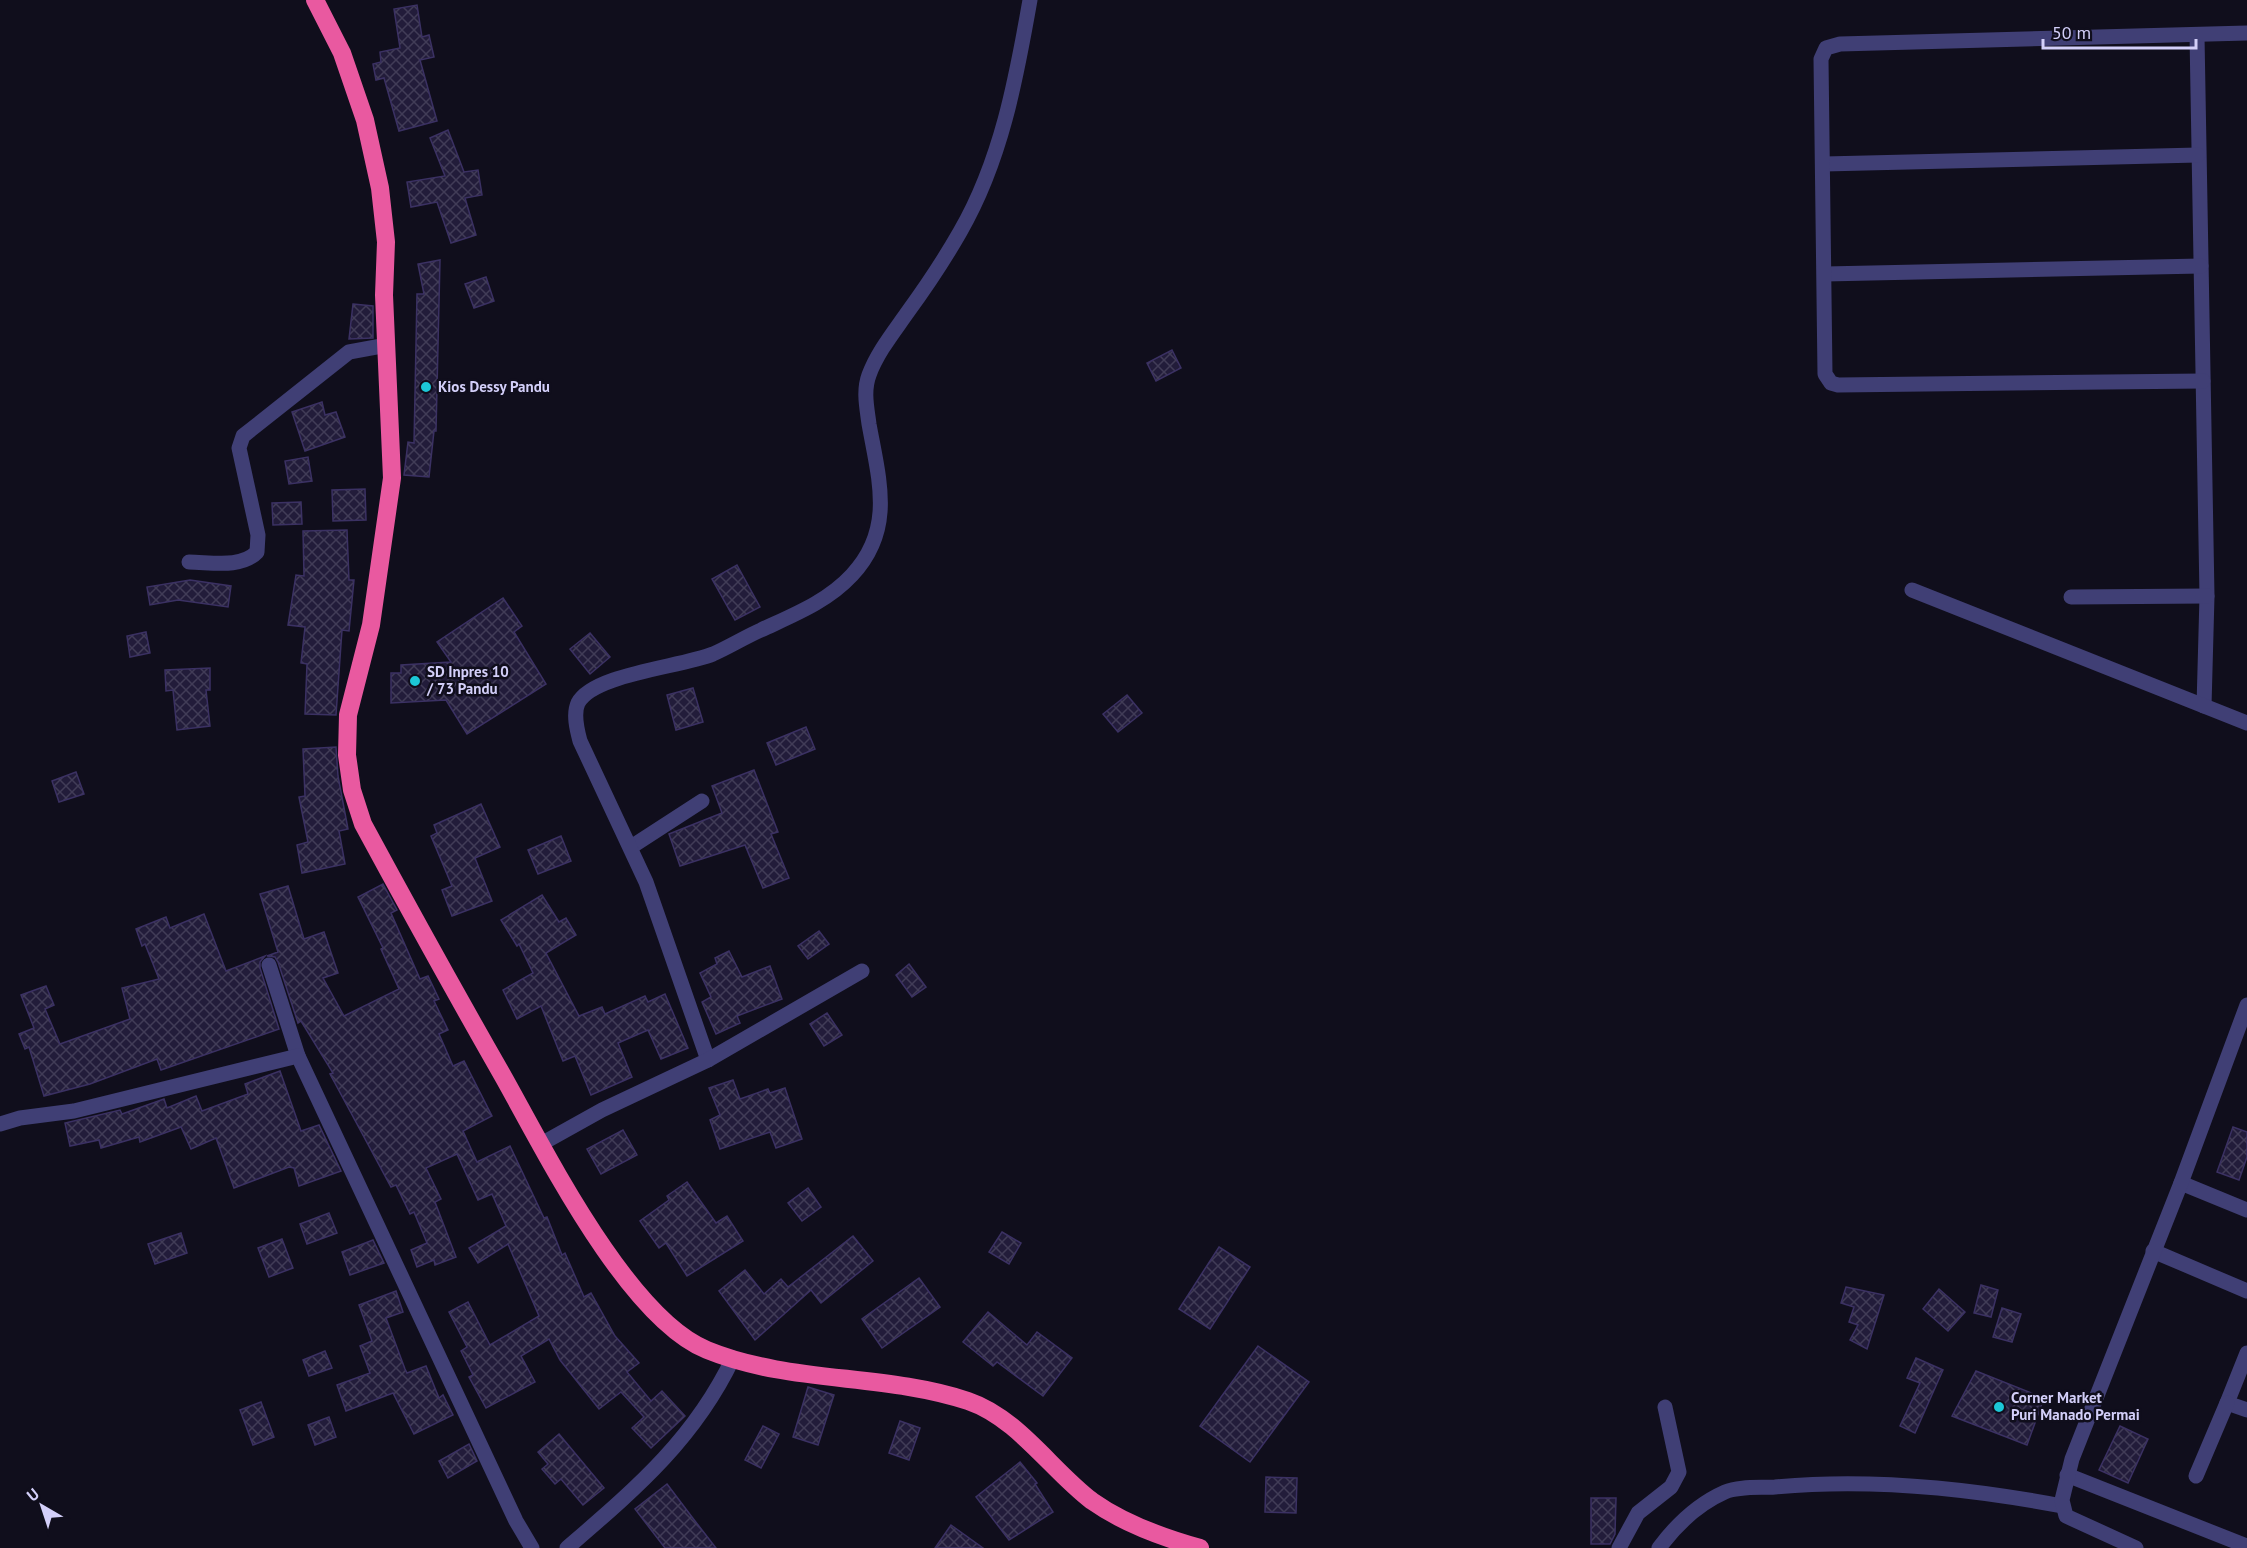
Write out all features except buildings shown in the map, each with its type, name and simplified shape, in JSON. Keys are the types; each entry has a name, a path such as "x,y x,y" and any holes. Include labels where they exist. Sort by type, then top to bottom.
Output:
{"highway":[{"path":"315,0 350,75 365,120 380,188 386,243 384,295 392,478 371,625 348,715 347,755 352,790 363,824 541,1144 611,1259 655,1312 683,1339 733,1358 823,1378 901,1387 969,1401 1010,1425 1094,1502 1138,1526 1200,1548"}],"street":[{"path":"708,1060 631,847 580,741 576,722 578,704 587,693 614,678 668,668 712,654 798,614 831,593 868,556 881,518 877,471 866,399 868,377 879,354 959,234 980,196 1012,97 1030,0"},
{"path":"2203,381 1838,385 1831,383 1825,375 1821,59 1826,48 1839,44 2247,33"},
{"path":"2197,36 2207,596 2204,706"},
{"path":"1824,164 2198,155"},
{"path":"1825,274 2201,266"},
{"path":"189,562 239,562 248,560 257,552 258,535 239,448 243,436 349,352 387,345"},
{"path":"1912,590 2247,723"},
{"path":"2071,597 2207,596"},
{"path":"631,847 702,801"},
{"path":"269,965 298,1056 516,1521 532,1548"},
{"path":"541,1144 602,1110 708,1060 862,971"},
{"path":"2136,1548 2069,1518 2062,1506 2067,1476 2079,1440 2181,1183 2247,1005"},
{"path":"0,1124 20,1118 74,1111 298,1056"},
{"path":"2181,1183 2247,1209"},
{"path":"2153,1251 2247,1291"},
{"path":"2196,1476 2247,1353"},
{"path":"567,1548 633,1491 680,1443 710,1403 733,1358"},
{"path":"2227,1402 2247,1410"},
{"path":"1619,1548 1638,1513 1671,1487 1679,1472 1665,1407"},
{"path":"2067,1476 2244,1545"},
{"path":"1659,1548 1672,1530 1690,1514 1727,1491 1828,1482 1942,1489 2062,1506"}],"place":[{"name":"Kios Dessy Pandu","path":"426,387"},
{"name":"SD Inpres 10 / 73 Pandu","path":"415,681"},
{"name":"Corner Market Puri Manado Permai","path":"1999,1407"}]}
